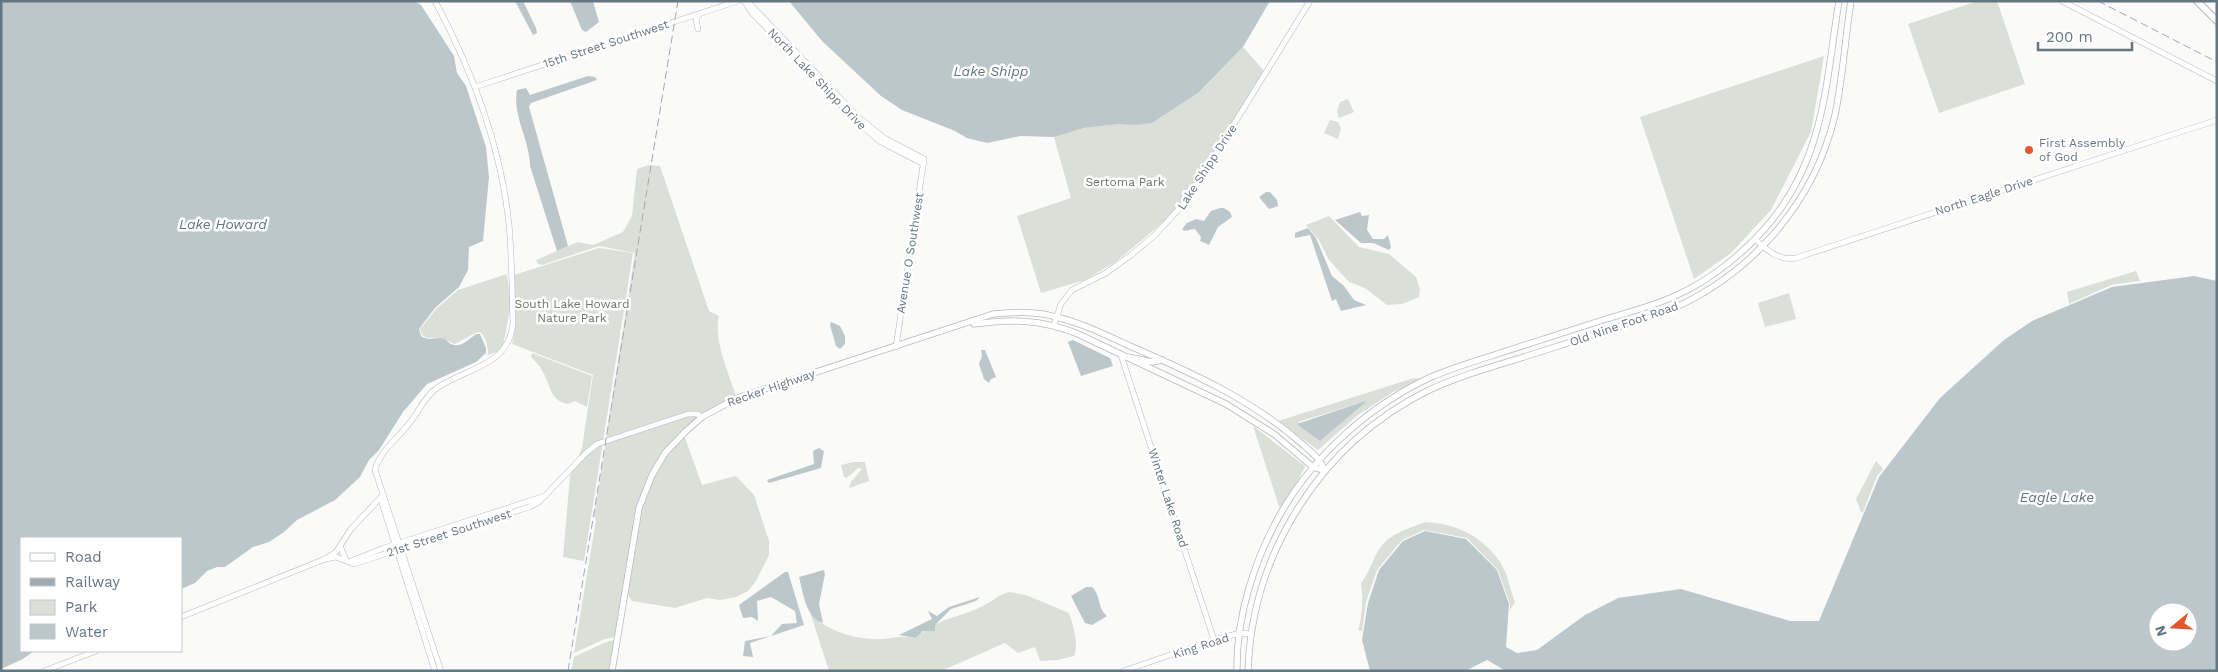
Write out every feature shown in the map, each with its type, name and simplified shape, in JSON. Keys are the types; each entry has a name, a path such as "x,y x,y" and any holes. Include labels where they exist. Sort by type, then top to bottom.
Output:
{"highway":[{"path":"2197,1 2217,21"},
{"path":"2202,1 2206,9"}],"main road":[{"name":"Old Nine Foot Road","path":"1320,460 1360,421 1393,398 1429,378 1450,369 1674,297 1714,273 1755,239 1787,200 1813,147 1826,97 1839,1"},
{"name":"Old Nine Foot Road","path":"1325,471 1371,427 1395,410 1428,391 1464,376 1676,307 1718,284 1763,246 1781,226 1801,198 1824,150 1838,96 1851,1"},
{"name":"Recker Highway","path":"612,671 639,508 643,495 665,453 686,431 702,417 737,398 965,325 993,314 1013,312 1039,313 1057,317 1163,360 1255,408 1290,434 1320,460"},
{"name":"Recker Highway","path":"965,325 1007,320 1054,325 1124,356"},
{"path":"1124,356 1205,393 1242,413 1274,434 1313,467 1325,471"},
{"path":"1124,356 1152,362 1163,360"},
{"path":"1237,671 1240,633 1250,586 1267,541 1293,493 1320,460 1325,471"},
{"path":"1248,671 1251,634 1260,592 1275,550 1299,504 1325,471"}],"street":[{"path":"435,1 475,87 493,145 509,223 513,323 509,343 497,357 444,384 427,396 410,422 376,464 375,475 382,496 386,499 435,671"},
{"name":"15th Street Southwest","path":"475,87 738,1"},
{"name":"North Lake Shipp Drive","path":"746,1 753,14 858,123 886,145 924,162"},
{"name":"Lake Shipp Drive","path":"1054,325 1061,304 1072,290 1106,273 1131,255 1155,235 1187,200 1310,1"},
{"path":"2062,1 2217,81"},
{"path":"698,29 696,19 699,15"},
{"path":"472,80 487,83"},
{"name":"North Eagle Drive","path":"1755,239 1780,258 1796,258 2217,120"},
{"name":"Avenue O Southwest","path":"896,347 924,162"},
{"name":"Winter Lake Road","path":"1124,356 1214,640"},
{"name":"21st Street Southwest","path":"325,559 336,557 348,561 399,546 545,496 586,453 599,443 688,414 696,414 702,417"},
{"path":"183,616 325,559 336,552 351,530 382,496"},
{"path":"340,546 348,561"},
{"path":"399,546 441,671"},
{"name":"King Road","path":"1123,671 1214,640 1240,633 1251,634"},
{"path":"44,671 93,652"}],"green space":[{"path":"1978,1 1997,1 2025,84 1939,113 1908,24"},
{"name":"Sertoma Park","path":"1243,47 1265,72 1202,174 1181,204 1165,221 1114,263 1085,280 1041,293 1017,216 1071,198 1054,137 1084,128 1152,123 1198,93"},
{"path":"1824,56 1811,132 1771,210 1731,253 1694,279 1640,117"},
{"path":"1348,99 1354,112 1339,118 1337,111 1340,102"},
{"path":"1330,120 1338,122 1341,128 1338,139 1324,133"},
{"path":"649,165 660,166 709,311 719,316 718,335 720,346 736,396 702,415 664,419 606,438 635,253 599,246 542,265 538,264 536,260 578,242 593,245 623,232 632,216 637,169"},
{"path":"1329,216 1359,247 1389,254 1416,277 1420,289 1419,297 1402,304 1387,305 1365,288 1349,282 1329,260 1319,240 1306,225"},
{"name":"South Lake Howard Nature Park","path":"599,248 633,253 584,561 563,557 570,476 582,448 593,375 512,344 516,323 514,275"},
{"path":"2136,271 2140,281 2111,285 2069,304 2067,292"},
{"path":"507,274 511,305 502,350 485,356 488,354 487,345 484,336 480,332 455,344 441,338 427,338 422,335 420,329 436,309 458,290"},
{"path":"1789,293 1796,319 1765,327 1758,303"},
{"path":"532,353 592,376 587,407 575,401 568,404 557,399 551,392 542,370 531,357"},
{"path":"1414,378 1423,379 1393,392 1358,415 1318,450 1278,421","holes":["1365,401 1320,441 1298,422"]},
{"path":"691,415 699,417 679,435 641,494 615,637 605,639 574,653 596,520 594,516 606,442"},
{"path":"1253,426 1305,466 1296,485 1280,509"},
{"path":"684,435 702,485 736,476 754,495 769,541 769,555 756,581 748,591 736,597 720,600 707,598 675,608 632,601 628,594 629,581 639,521 644,503 658,470"},
{"path":"1876,461 1883,469 1877,476 1863,512 1861,512 1856,499"},
{"path":"865,462 869,481 849,488 851,482 862,469 858,468 847,478 844,477 841,465"},
{"path":"1425,522 1458,528 1485,545 1500,562 1507,576 1515,602 1510,610 1510,604 1498,570 1467,538 1424,530 1402,540 1377,570 1366,602 1362,631 1358,630 1362,606 1361,583 1378,551 1393,536"},
{"path":"1010,592 1026,595 1069,613 1076,641 1074,656 1058,660 1040,661 1035,647 1018,653 1005,643 941,671 829,671 810,612 816,619 832,629 852,636 872,639 916,638 940,622 974,610"},
{"path":"615,640 610,671 571,671 574,657 606,642"}],"water":[{"name":"Lake Howard","path":"1,1 414,1 421,5 454,56 457,73 466,86 486,147 489,177 483,241 469,247 468,270 459,287 435,308 419,329 423,338 442,338 454,345 461,344 476,334 480,334 486,348 486,353 476,362 427,384 403,412 379,450 369,460 360,477 335,500 297,520 269,542 253,547 225,567 217,567 207,571 195,583 182,589 182,537 20,537 20,652 33,652 23,659 1,669"},
{"path":"515,1 523,1 537,33 533,35"},
{"path":"570,1 593,1 599,22 586,32 582,30"},
{"name":"Lake Shipp","path":"789,1 1270,1 1243,47 1198,93 1152,123 1084,128 1054,137 1021,136 987,143 967,138 955,131 902,110 881,96 822,41"},
{"path":"588,76 595,77 597,80 531,103 529,107 568,246 557,251 530,166 517,109 517,90 526,88 530,95"},
{"path":"1266,192 1270,192 1277,200 1278,206 1269,209 1259,197"},
{"path":"1220,208 1230,212 1232,217 1218,227 1209,245 1200,241 1201,237 1195,229 1184,231 1182,229 1187,223 1196,219 1204,221 1211,211"},
{"path":"1360,212 1362,216 1369,215 1367,230 1373,239 1384,239 1388,235 1391,247 1389,250 1373,243 1361,243 1335,220"},
{"path":"1308,228 1316,238 1332,276 1344,286 1354,300 1366,305 1341,311 1336,299 1332,301 1310,235 1295,238 1295,233"},
{"name":"Eagle Lake","path":"2194,276 2217,281 2217,671 1506,671 1487,660 1465,671 1370,671 1362,640 1368,603 1379,570 1403,541 1425,531 1466,539 1497,570 1509,604 1506,647 1517,653 1537,650 1585,615 1618,598 1681,589 1790,621 1819,621 1879,477 1940,398 2004,340 2032,321 2112,287"},
{"path":"831,322 840,326 845,336 845,344 840,349 836,346 830,325"},
{"path":"1073,340 1110,358 1113,366 1081,376 1068,342"},
{"path":"981,350 985,350 996,377 991,379 989,383 984,379 979,364 982,356"},
{"path":"1365,401 1320,441 1297,424"},
{"path":"819,448 824,451 821,468 769,483 767,480 814,464 813,451"},
{"path":"824,570 825,574 819,604 823,623 817,620 809,610 799,577"},
{"path":"785,572 788,572 804,625 771,636 782,624 797,623 795,611 771,597 757,601 758,621 752,617 743,618 739,605"},
{"path":"1086,587 1092,587 1095,590 1102,609 1107,616 1092,625 1085,623 1071,596"},
{"path":"980,597 976,601 951,609 935,625 935,631 923,631 916,638 899,635 932,619 928,611 937,616 949,607"},
{"path":"771,636 750,643 753,657 743,656 745,641"}],"railway":[{"path":"568,671 678,1"},
{"path":"2098,1 2217,62"}],"place":[{"name":"First Assembly of God","path":"2029,150"}]}
